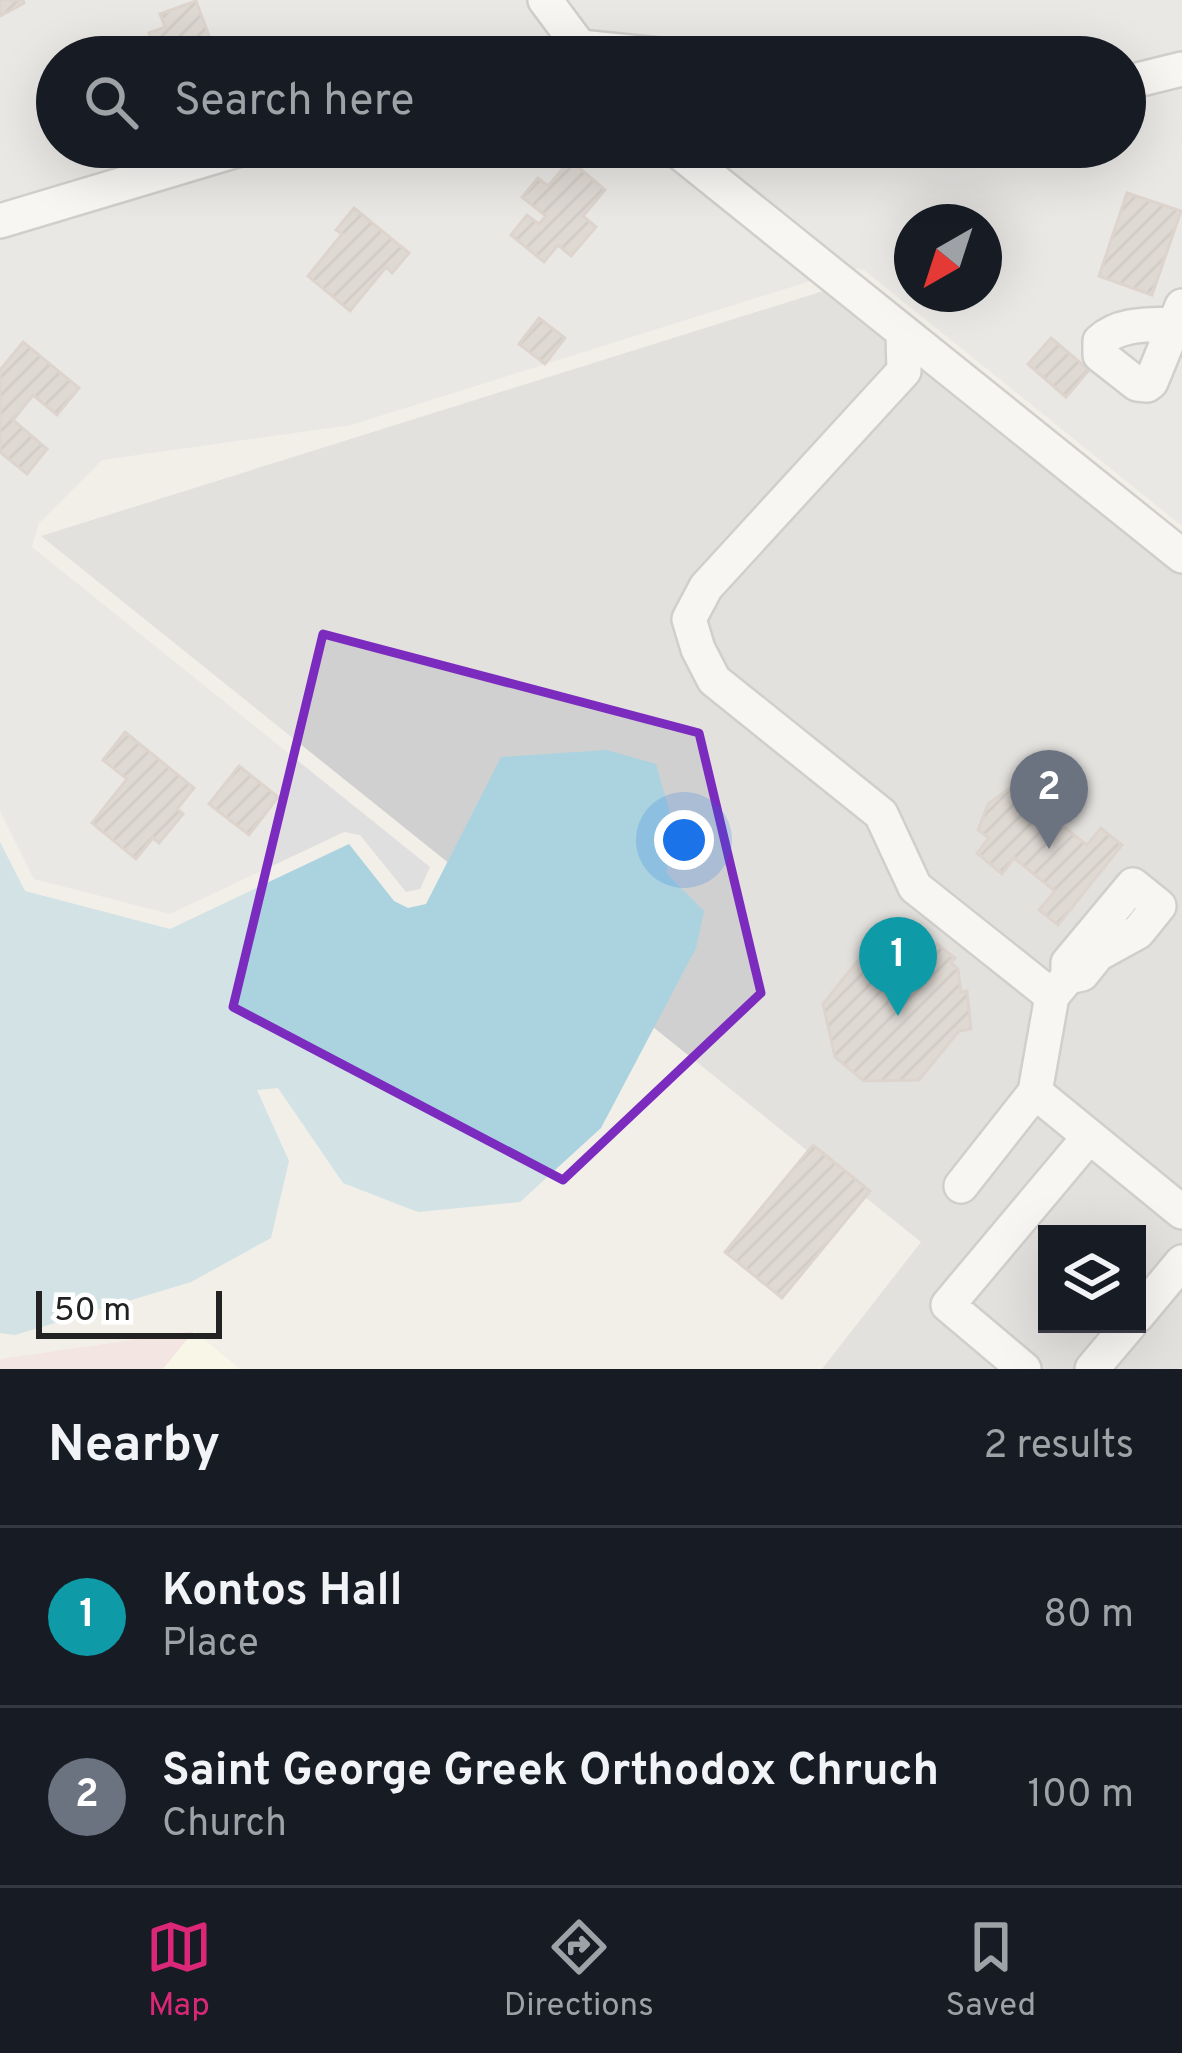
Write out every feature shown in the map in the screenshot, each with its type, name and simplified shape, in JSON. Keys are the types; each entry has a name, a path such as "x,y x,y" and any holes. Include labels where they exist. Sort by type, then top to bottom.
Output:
{"street":[{"path":"545,0 556,36"},
{"path":"1146,78 1182,70"},
{"path":"0,221 177,168"},
{"path":"699,168 1182,556"},
{"path":"903,332 904,371 706,587 689,619 714,680 881,814 915,887 1060,987 1035,1092 961,1186"},
{"path":"1035,1092 1182,1212"},
{"path":"1024,1369 948,1305 1089,1137"},
{"path":"1146,1305 1182,1262"},
{"path":"1093,1369 1123,1333"}],"highlighted area":[{"path":"323,634 699,733 761,993 563,1180 233,1007"}],"shaded area":[{"path":"0,0 1182,0 1182,56 1146,65 1146,36 36,36 36,168 131,168 0,207"},
{"path":"1182,83 1182,526 916,312 1002,312 1002,204 894,204 894,294 864,270 852,268 351,425 102,460 39,523 32,547 430,867 420,889 406,892 360,835 344,832 170,914 34,879 0,811 0,235 223,168 1146,168 1146,92"},
{"path":"855,281 1182,544 1182,1367 822,1369 921,1242 41,536"},
{"path":"194,1331 163,1369 0,1369 0,1359"},
{"path":"194,1331 240,1369 163,1369"}],"water":[{"path":"607,750 656,764 669,810 667,874 704,911 696,948 601,1128 520,1202 418,1212 343,1183 278,1088 257,1090 289,1161 271,1238 191,1282 15,1335 0,1333 0,842 25,891 170,929 349,844 394,901 408,908 426,904 501,757"}],"building":[{"path":"0,0 23,0 24,3 0,16"},
{"path":"196,1 209,36 150,36 165,27 160,14"},
{"path":"563,168 579,168 605,190 583,216 596,227 571,256 558,245 544,262 511,235 527,215 539,224 546,216 522,197 538,178 548,186"},
{"path":"1127,193 1181,211 1152,295 1099,276"},
{"path":"354,208 409,253 392,273 386,267 350,311 308,276 342,234 336,230"},
{"path":"539,318 565,338 545,364 519,344"},
{"path":"1051,338 1089,370 1066,397 1028,364"},
{"path":"23,342 79,388 57,415 33,395 13,420 47,449 27,474 0,452 0,370"},
{"path":"125,732 194,788 177,809 183,814 159,843 153,838 136,859 92,823 127,779 103,760"},
{"path":"239,766 278,797 249,835 209,804"},
{"path":"1036,780 1062,801 1050,816 1087,845 1101,828 1122,845 1058,925 1039,910 1055,891 1014,858 1002,874 977,853 989,838 978,830 988,804 1013,786 1024,795"},
{"path":"902,938 905,944 923,941 932,949 937,944 955,958 951,963 958,969 961,992 967,991 971,1029 959,1031 919,1080 864,1081 835,1057 823,1004 864,953 864,940"},
{"path":"813,1145 870,1191 782,1298 725,1252"}],"place":[{"name":"Saint George Greek Orthodox Chruch","path":"1049,849"},
{"name":"Kontos Hall","path":"898,1016"}]}
